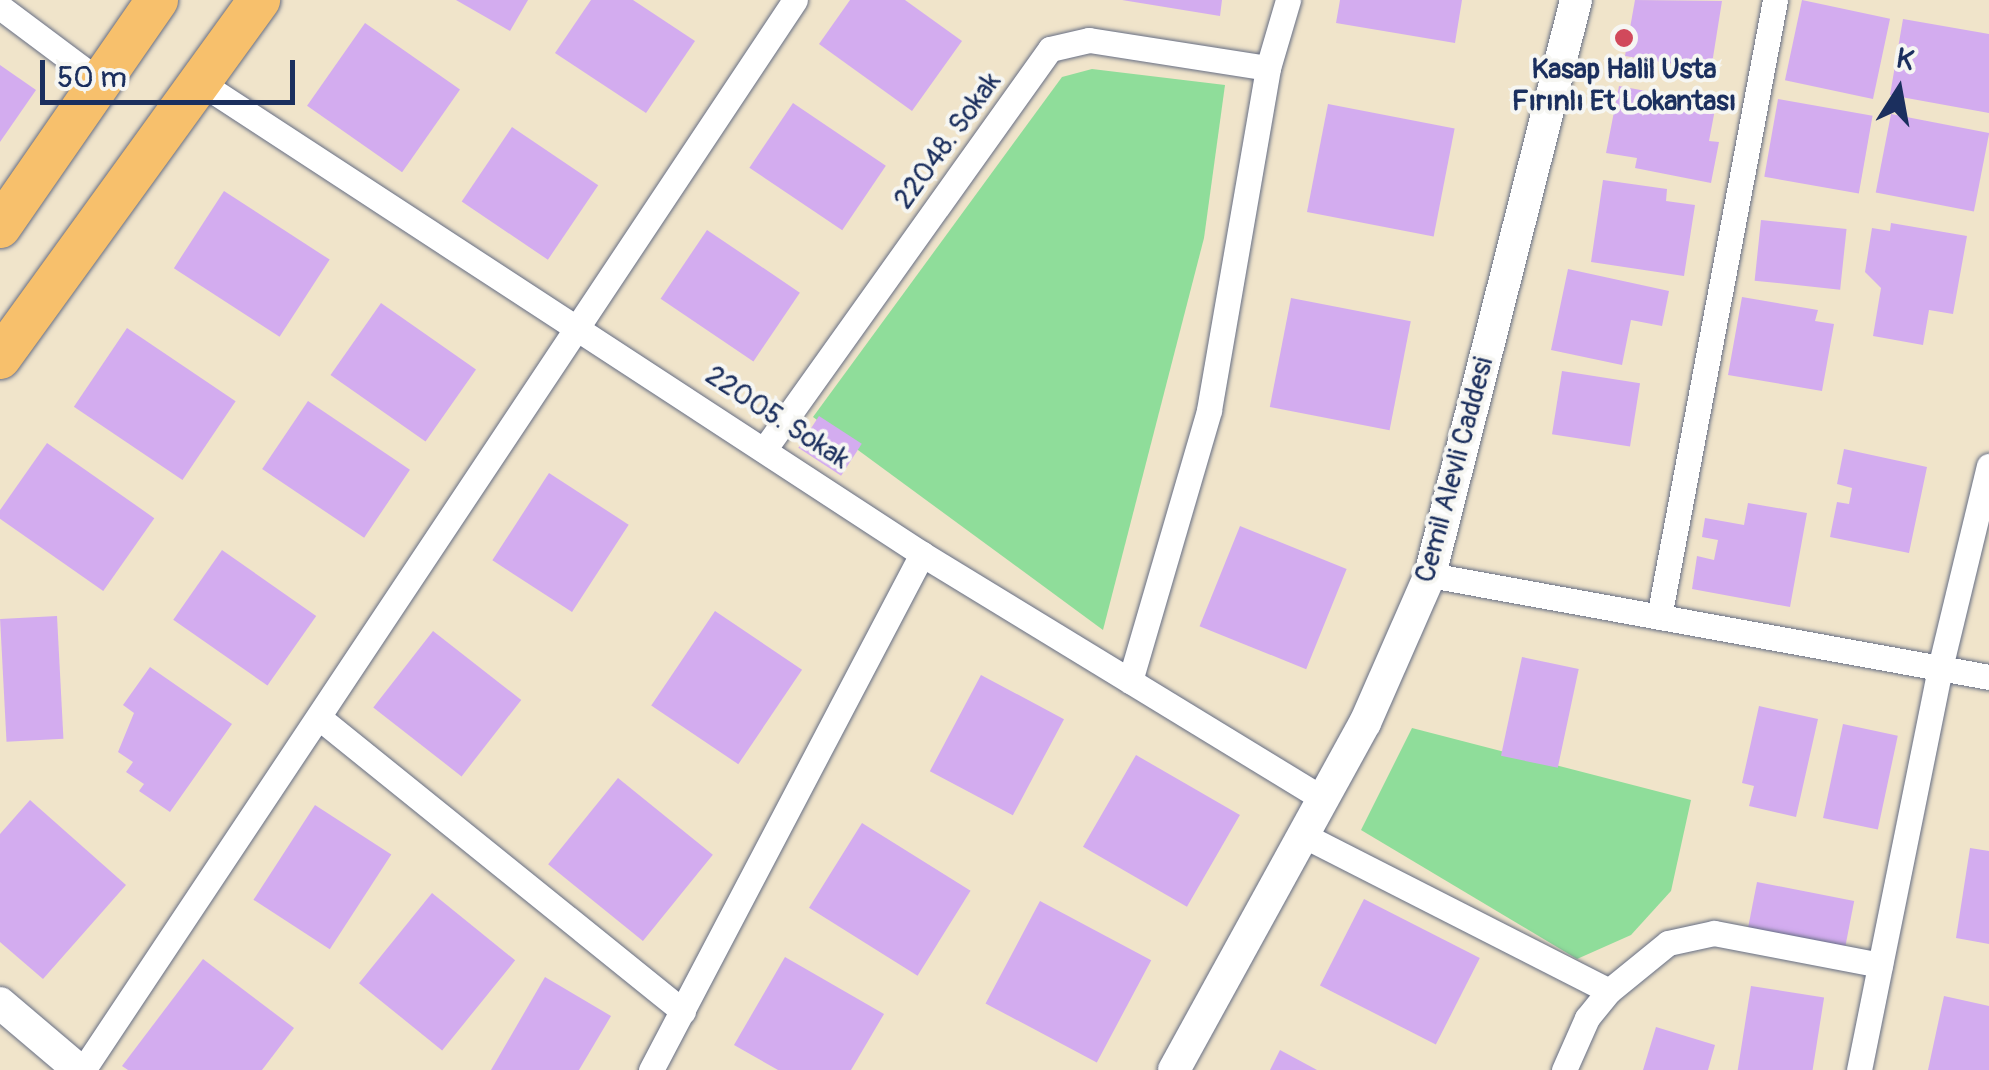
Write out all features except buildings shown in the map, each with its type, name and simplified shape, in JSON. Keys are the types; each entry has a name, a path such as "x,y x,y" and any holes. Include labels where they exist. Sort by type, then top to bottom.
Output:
{"main road":[{"path":"0,226 156,0"},
{"path":"0,358 259,0"}],"street":[{"path":"0,1003 81,1070 322,720 578,325 796,0"},
{"path":"1130,681 1209,410 1268,68 1288,0"},
{"name":"Cemil Alevli Caddesi","path":"1174,1070 1365,723 1430,575 1576,0"},
{"path":"1659,616 1775,0"},
{"path":"0,7 99,81"},
{"name":"22048. Sokak","path":"766,447 1050,49 1090,40 1268,68"},
{"name":"22005. Sokak","path":"201,83 766,447 922,554 1323,799"},
{"path":"1859,1070 1940,668 1989,466"},
{"path":"651,1070 922,554"},
{"path":"1430,575 1989,678"},
{"path":"322,720 684,1011"},
{"path":"1303,835 1609,991"},
{"path":"1564,1070 1587,1018 1609,991 1668,943 1714,933 1880,965"}],"green space":[{"path":"1092,69 1225,85 1204,238 1103,630 813,417 1062,77"},
{"path":"1412,728 1691,800 1671,891 1631,935 1577,959 1361,830"}],"place":[{"name":"Kasap Halil Usta Fırınlı Et Lokantası","path":"1624,38"}]}
